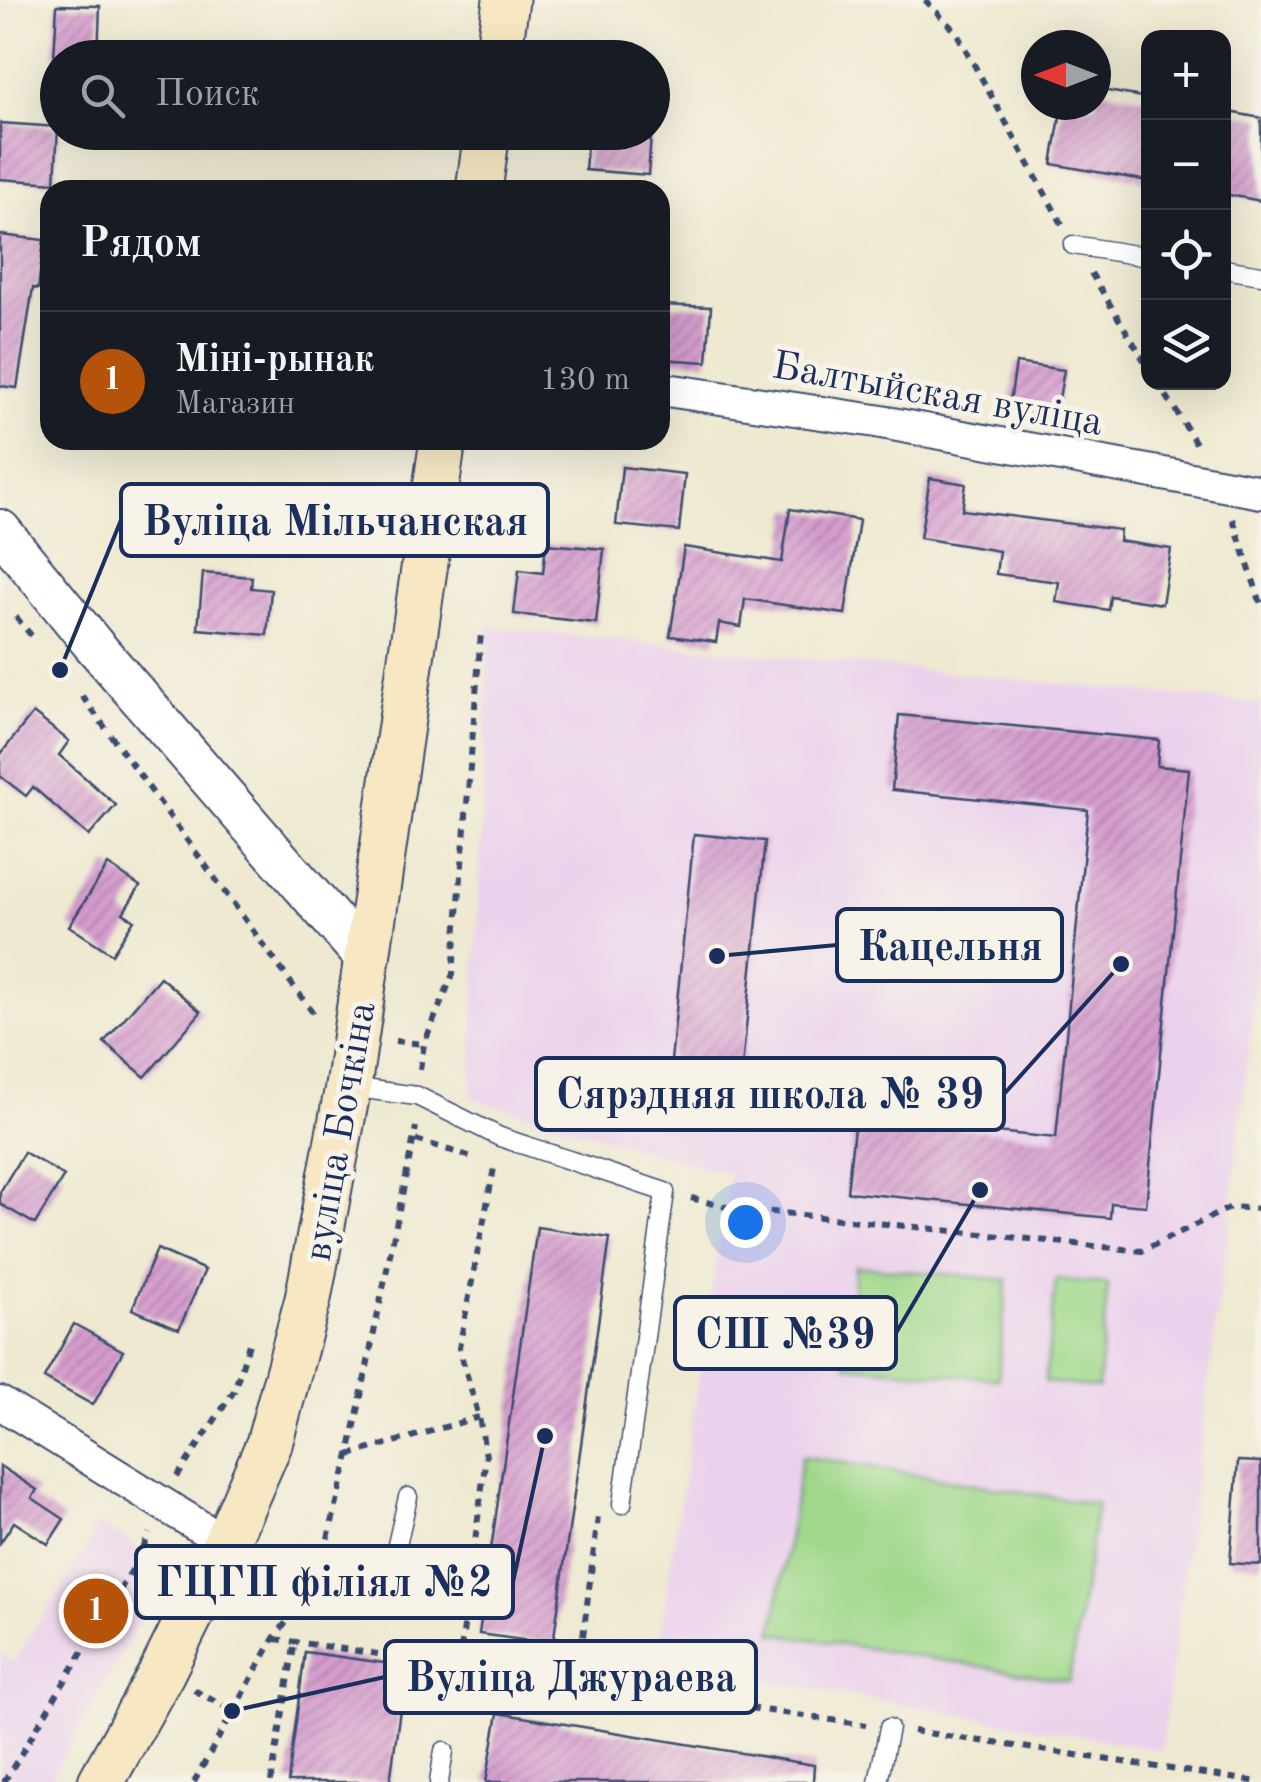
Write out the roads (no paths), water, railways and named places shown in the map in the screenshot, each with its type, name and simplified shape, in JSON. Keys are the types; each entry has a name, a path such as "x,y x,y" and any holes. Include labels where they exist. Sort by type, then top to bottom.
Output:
{"main road":[{"path":"500,40 506,0"},
{"path":"480,180 485,150"},
{"name":"вуліца Бочкіна","path":"100,1782 162,1672 270,1444 308,1299 348,1087 442,450"}],"street":[{"name":"Балтыйская вуліца","path":"670,391 876,421 1261,492"},
{"path":"0,530 92,644 367,960"},
{"path":"0,1403 226,1543"}],"lane":[{"path":"1073,244 1141,256"},
{"path":"1231,270 1261,275"},
{"path":"348,1087 417,1096 500,1138 664,1192 622,1504"},
{"path":"226,1543 318,1581 390,1575 408,1497"},
{"path":"878,1782 889,1728"},
{"path":"439,1782 444,1751"}],"place":[{"name":"Вуліца Мільчанская","path":"60,670"},
{"name":"Кацельня","path":"717,956"},
{"name":"Сярэдняя школа № 39","path":"1121,964"},
{"name":"СШ №39","path":"980,1190"},
{"name":"ГЦГП філіял №2","path":"545,1436"},
{"name":"Міні-рынак","path":"96,1611"},
{"name":"Вуліца Джураева","path":"232,1711"}]}
